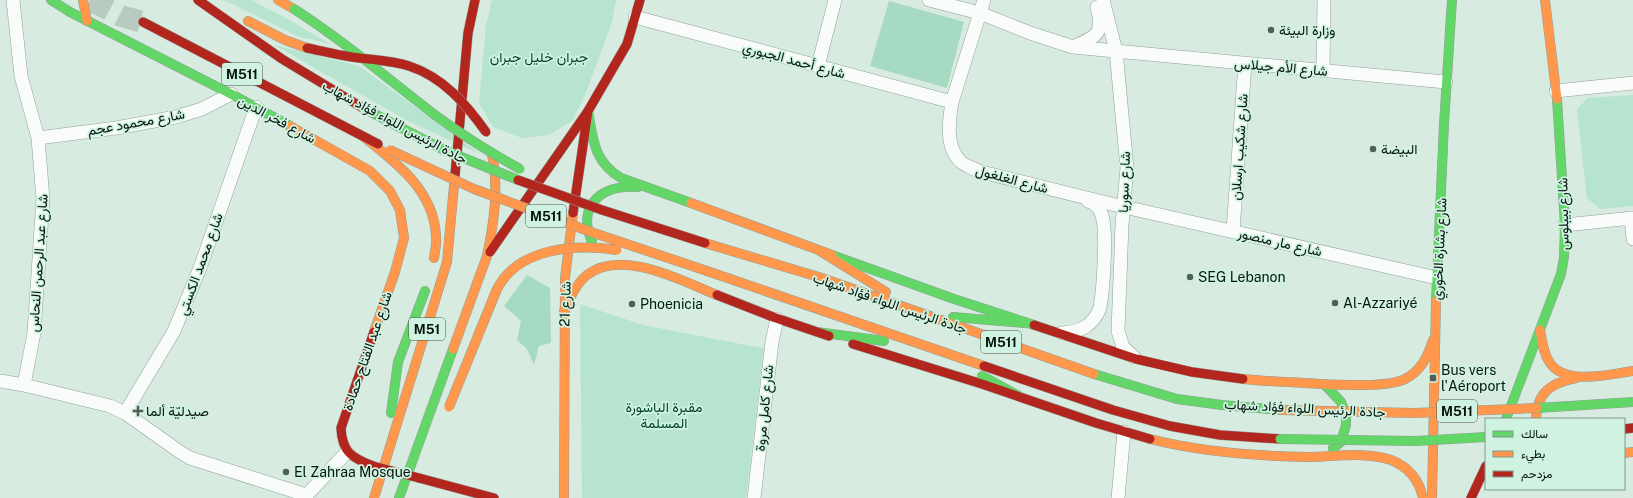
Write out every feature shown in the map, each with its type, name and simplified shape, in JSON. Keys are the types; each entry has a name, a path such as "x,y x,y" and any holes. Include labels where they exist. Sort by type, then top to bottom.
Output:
{"main road":[{"name":"شارع فخر الدين","path":"51,0 70,12 256,107 338,152 370,171 390,191"},
{"path":"83,0 87,21"},
{"name":"جادة الرئيس اللواء فؤاد شهاب","path":"198,0 282,59 363,108 406,131 471,162 650,226 822,278 920,314 1082,370 1177,399 1280,410 1414,413 1544,408 1633,402"},
{"path":"208,0 267,31 307,48 347,56 393,61 418,69 444,83 457,95 486,132 496,174 491,238 487,256"},
{"path":"278,0 342,40 443,120 484,148 584,203"},
{"name":"M51","path":"374,498 447,262 465,61 468,33 475,0"},
{"path":"487,256 588,111 624,50 631,34 640,0"},
{"name":"شارع بشارة الخوري","path":"1432,498 1434,337 1446,82 1452,0"},
{"name":"شارع بيبلوس","path":"1506,418 1561,274 1564,257 1565,225 1556,91 1545,0"},
{"name":"جادة الرئيس اللواء فؤاد شهاب","path":"144,22 364,138 474,189 594,233 1113,410 1163,424 1220,435 1280,439 1416,441 1485,437"},
{"path":"588,111 595,146 603,165 614,175 954,299 1136,359 1177,369 1252,380 1324,384 1382,384 1405,379 1418,370 1431,347 1434,337"},
{"name":"شارع 21","path":"564,498 564,311 566,263 588,111"},
{"path":"364,138 395,162 417,185 428,202 434,216 436,235 436,252 432,270"},
{"path":"613,266 598,254 589,236 586,224 588,209 599,195 609,189 628,186 645,187"},
{"name":"شارع عبد الفتاح حمادة","path":"347,452 340,439 341,428 396,272 404,238 400,210 390,191"},
{"path":"447,410 500,284 519,266 559,248 579,246 608,248 676,261"},
{"path":"820,251 920,314 1024,323"},
{"name":"M51","path":"399,498 487,256"},
{"path":"564,311 574,289 584,278 600,268 630,266 663,274 777,319 1019,396 1124,432 1163,443 1205,451 1259,455 1376,457 1389,460 1408,469 1421,487 1423,498"},
{"path":"388,456 395,378 398,362 428,283"},
{"path":"1540,330 1544,356 1553,369 1560,373 1581,378"},
{"path":"817,332 928,346 1019,396"},
{"path":"1536,418 1535,409 1541,396 1551,385 1564,380 1633,371"},
{"path":"1321,457 1341,442 1346,425 1346,416 1341,402 1324,384"},
{"path":"413,460 434,432"},
{"path":"347,452 357,460 371,467 420,481 494,498"},
{"path":"1475,497 1485,469"}],"street":[{"name":"شارع عبد الرحمن النحاس","path":"13,0 21,76 38,138 43,199 34,333 24,385"},
{"path":"818,66 835,0"},
{"name":"شارع الأم جيلاس","path":"929,0 980,13 1030,33 1072,47 1446,82"},
{"name":"شارع الغلغول","path":"984,0 952,102 950,136 953,149 961,162 978,171 1124,207"},
{"path":"1072,47 1088,40 1099,29 1100,20 1094,0"},
{"name":"شارع سوريا","path":"1103,0 1116,51 1127,168 1118,332 1123,347 1136,359"},
{"path":"1323,70 1324,0"},
{"name":"شارع أحمد الجبوري","path":"635,18 952,102"},
{"name":"شارع شكيب ارسلان","path":"1233,231 1245,63"},
{"path":"1556,91 1633,84"},
{"name":"شارع محمود عجم","path":"38,138 116,128 176,117 202,109 231,94"},
{"name":"شارع محمد الكستي","path":"125,413 174,332 200,268 256,107"},
{"name":"شارع سوريا","path":"1054,333 1072,332 1085,328 1095,319 1101,302 1104,241 1103,218 1101,211 1093,202 1068,193"},
{"name":"شارع مار منصور","path":"1124,207 1437,278"},
{"path":"1565,225 1632,218 1633,239"},
{"name":"شارع كامل مروة","path":"754,498 772,342 777,319"},
{"path":"0,381 24,385 110,406 125,413 190,458 305,496 347,452"},
{"path":"1118,498 1124,432"}],"green space":[{"path":"224,0 251,0 330,44 297,36"},
{"name":"جبران خليل جبران","path":"492,0 616,0 612,22 585,95 572,121 549,135 522,138 493,127 479,103 486,25"},
{"path":"889,1 964,22 947,88 870,66"},
{"path":"274,45 359,66 480,154 408,121"},
{"path":"1633,95 1633,206 1600,209 1587,198 1577,110 1587,98"},
{"path":"527,275 550,288 551,343 539,346 534,365 527,349 517,340 521,321 504,306"},
{"name":"مقبرة الباشورة المسلمة","path":"580,304 643,325 764,348 746,498 582,498"}],"tunnel":[{"path":"90,0 121,16 143,22"}],"traffic: fast":[{"path":"51,0 70,12 231,94 290,126"},
{"path":"1436,301 1444,124 1452,0"},
{"path":"294,9 348,47 445,122 477,144 520,169"},
{"path":"1506,418 1561,274 1564,257 1565,225 1557,99"},
{"path":"363,108 444,150 518,180"},
{"path":"588,111 596,149 605,165 612,172 621,178 691,203"},
{"path":"592,242 588,229 587,217 590,208 596,200 603,193 613,189 638,187"},
{"path":"832,255 954,299 1034,325"},
{"path":"391,413 398,362 425,291"},
{"path":"953,317 1024,323"},
{"path":"817,332 884,341"},
{"path":"399,498 453,349"},
{"path":"1094,374 1177,399 1280,410"},
{"path":"982,376 1019,396"},
{"path":"1324,384 1341,402 1346,416 1346,425 1341,442 1333,448"},
{"path":"1537,408 1633,402"},
{"path":"1280,439 1416,441 1485,437"}],"traffic: slow":[{"path":"83,0 87,21"},
{"path":"278,0 294,9"},
{"path":"1545,0 1557,99"},
{"path":"248,21 285,40 307,48"},
{"path":"290,126 370,171 390,191 400,210 404,238 395,272 374,332"},
{"path":"364,137 389,157 412,179 429,205 434,220 436,239 434,258"},
{"path":"390,150 474,189 594,233 707,271"},
{"path":"453,349 487,256 495,205 495,180 492,154"},
{"path":"374,498 447,262 455,175"},
{"path":"691,203 832,255"},
{"path":"564,498 565,278 573,213"},
{"path":"705,243 822,278"},
{"path":"449,407 497,289 507,275 519,264 550,252 584,248 617,250"},
{"path":"820,251 886,292"},
{"path":"564,311 576,287 587,275 601,268 617,265 634,266 670,275 717,295"},
{"path":"707,271 984,366"},
{"path":"822,278 1094,374"},
{"path":"1432,498 1436,301"},
{"path":"1540,330 1543,347 1550,363 1557,370 1566,374 1589,377 1633,371"},
{"path":"1243,379 1356,385 1396,382 1411,376 1420,367 1429,352 1433,340"},
{"path":"1536,418 1539,402 1547,390 1559,383 1576,378"},
{"path":"1280,410 1414,413 1537,408"},
{"path":"1150,439 1208,450 1267,456 1307,457 1360,455 1381,457 1391,460 1408,470 1419,485 1423,498"},
{"path":"1625,453 1633,452"}],"traffic: jam":[{"path":"198,0 282,59 363,108"},
{"path":"455,175 468,33 475,0"},
{"path":"573,213 588,111 627,44 640,0"},
{"path":"143,22 378,144"},
{"path":"307,48 346,56 395,62 421,71 433,77 453,93 470,111 486,132"},
{"path":"490,252 588,111"},
{"path":"518,180 602,210 705,243"},
{"path":"717,295 773,317 829,336"},
{"path":"1034,325 1136,359 1192,372 1243,379"},
{"path":"373,466 359,460 350,453 343,443 341,428 374,332"},
{"path":"853,344 982,384 1096,423 1150,439"},
{"path":"984,366 1113,410 1170,426 1220,435 1280,439"},
{"path":"1625,429 1633,428"},
{"path":"373,466 419,478"},
{"path":"1471,498 1485,468"},
{"path":"419,478 494,498"}],"place":[{"name":"وزارة البيئة","path":"1271,30"},
{"name":"البيضة","path":"1373,149"},
{"name":"SEG Lebanon","path":"1190,277"},
{"name":"Al-Azzariyé","path":"1335,303"},
{"name":"Phoenicia","path":"632,304"},
{"name":"Bus vers l'Aéroport","path":"1433,378"},
{"name":"صيدليّة ألما","path":"138,411"},
{"name":"El Zahraa Mosque","path":"286,472"}]}
